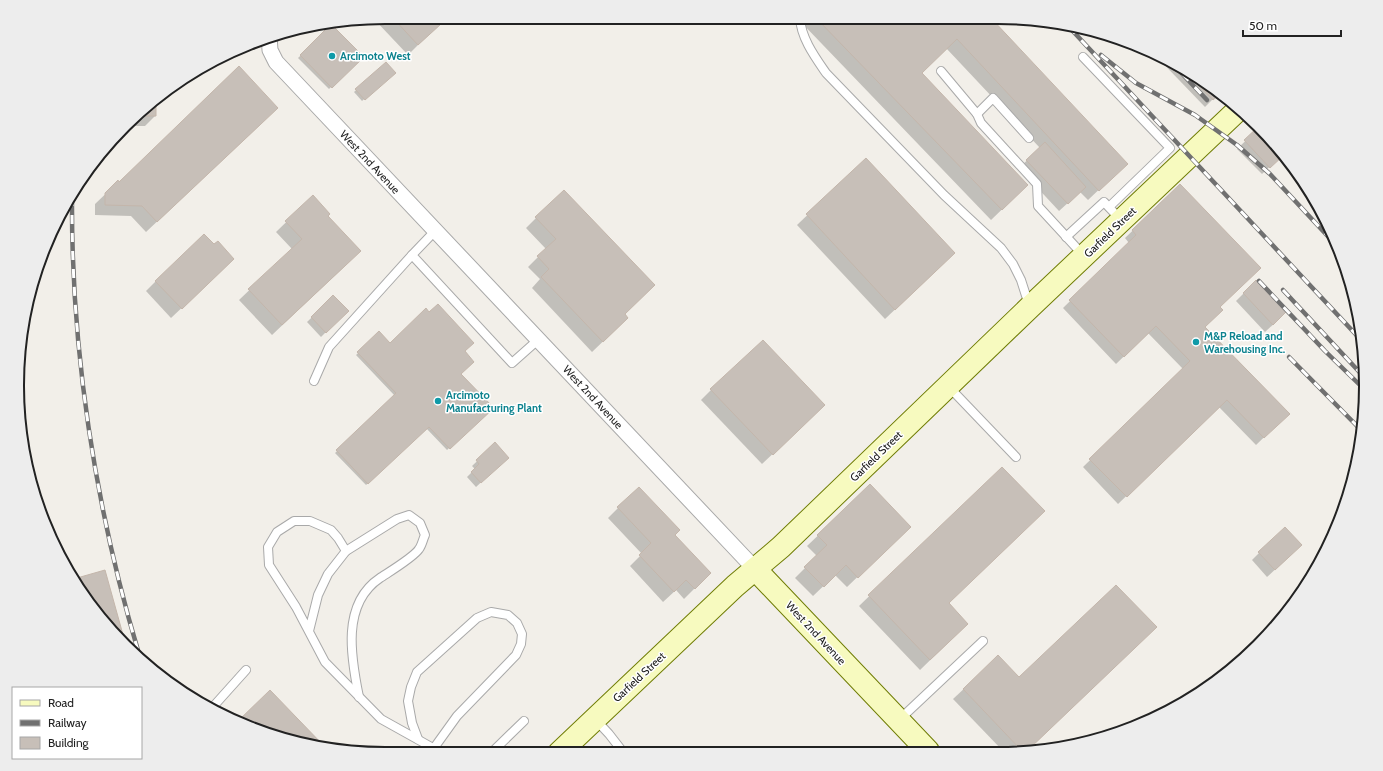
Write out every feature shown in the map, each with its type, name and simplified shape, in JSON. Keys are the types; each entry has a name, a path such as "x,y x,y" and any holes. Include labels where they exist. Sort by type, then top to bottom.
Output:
{"street":[{"name":"West 2nd Avenue","path":"269,43 270,50 276,62 924,747"},
{"name":"Garfield Street","path":"564,747 735,586 786,542 1084,257 1115,214 1189,157 1235,113"}],"lane":[{"path":"802,24 806,40 826,73 944,195 1001,248 1013,264 1021,280 1030,307"},
{"path":"1066,237 1104,202 1115,214 1170,148 1083,57"},
{"path":"941,71 977,114 981,123 1037,184 1038,206 1084,257"},
{"path":"977,114 993,98 1029,138"},
{"path":"314,381 329,347 435,231"},
{"path":"412,255 512,363 538,339"},
{"path":"949,386 1016,457"},
{"path":"308,631 318,595 328,574 346,551 397,518 409,515 420,523 426,535 419,550 378,579 365,592 355,608 352,634 352,666 360,698"},
{"path":"346,551 331,530 310,521 294,521 277,532 268,546 269,565 296,607 325,662 381,719 418,739 429,747"},
{"path":"418,739 412,723 408,701 411,687 417,672 477,618 491,612 508,616 517,623 522,634 521,644 516,655 457,716 438,747"},
{"path":"898,720 983,641"},
{"path":"215,704 246,670"},
{"path":"595,718 619,747"},
{"path":"497,747 524,721"}],"building":[{"path":"398,24 441,24 418,45"},
{"path":"822,24 997,24 1128,164 1099,191 957,39 922,73 1028,185 1002,210"},
{"name":"Arcimoto West","path":"335,28 364,57 332,88 300,55 326,29"},
{"path":"386,62 396,73 365,100 355,89"},
{"path":"239,66 278,108 157,222 142,206 105,205 105,193 118,180 119,182"},
{"path":"1201,87 1216,98 1213,100"},
{"path":"156,106 156,116 145,116"},
{"path":"1254,131 1279,159 1270,168 1244,140"},
{"path":"1045,142 1086,187 1068,204 1026,160"},
{"path":"866,158 955,253 895,310 806,214"},
{"name":"M&P Reload and Warehousing Inc.","path":"1180,184 1261,268 1220,307 1223,310 1205,327 1290,414 1264,438 1227,400 1127,497 1089,459 1190,361 1156,326 1124,357 1069,300 1136,235 1132,230"},
{"path":"564,190 655,285 625,314 628,318 603,342 541,277 549,269 537,256 556,239 535,217"},
{"path":"313,195 330,214 328,216 361,251 282,325 248,289 302,239 285,221"},
{"path":"204,234 214,244 218,241 234,259 182,309 155,281"},
{"path":"1256,280 1286,312 1273,325 1243,293"},
{"path":"333,295 349,311 326,333 311,317"},
{"name":"Arcimoto Manufacturing Plant","path":"438,304 474,343 465,351 474,362 461,374 494,408 450,449 429,427 368,484 336,450 396,393 357,352 379,331 390,343 426,308 429,312"},
{"path":"763,340 825,405 773,455 710,389"},
{"path":"495,442 509,458 481,483 471,472 479,464 476,460"},
{"path":"1002,467 1045,511 949,603 968,624 930,660 868,595"},
{"path":"870,484 911,527 858,578 846,565 824,587 804,567 827,545 817,535"},
{"path":"639,487 680,530 675,535 711,573 695,589 686,580 674,592 639,555 651,543 617,507"},
{"path":"1285,527 1302,545 1275,570 1258,552"},
{"path":"105,570 123,633 99,606 79,577"},
{"path":"1116,585 1157,627 1033,745 1017,746 963,689 998,655 1019,677"},
{"path":"270,690 319,741 269,728 242,717"}],"railway":[{"path":"1074,32 1355,334"},
{"path":"1101,55 1136,83 1195,115 1237,145 1270,174 1325,233"},
{"path":"1184,76 1207,100"},
{"path":"72,205 76,312 81,370 89,428 98,485 110,542 123,598 137,648"},
{"path":"1259,281 1325,351 1359,384"},
{"path":"1283,290 1358,371"},
{"path":"1289,357 1357,426"}],"place":[{"name":"Arcimoto West","path":"332,56"},
{"name":"M&P Reload and Warehousing Inc.","path":"1196,342"},
{"name":"Arcimoto Manufacturing Plant","path":"438,401"}]}
